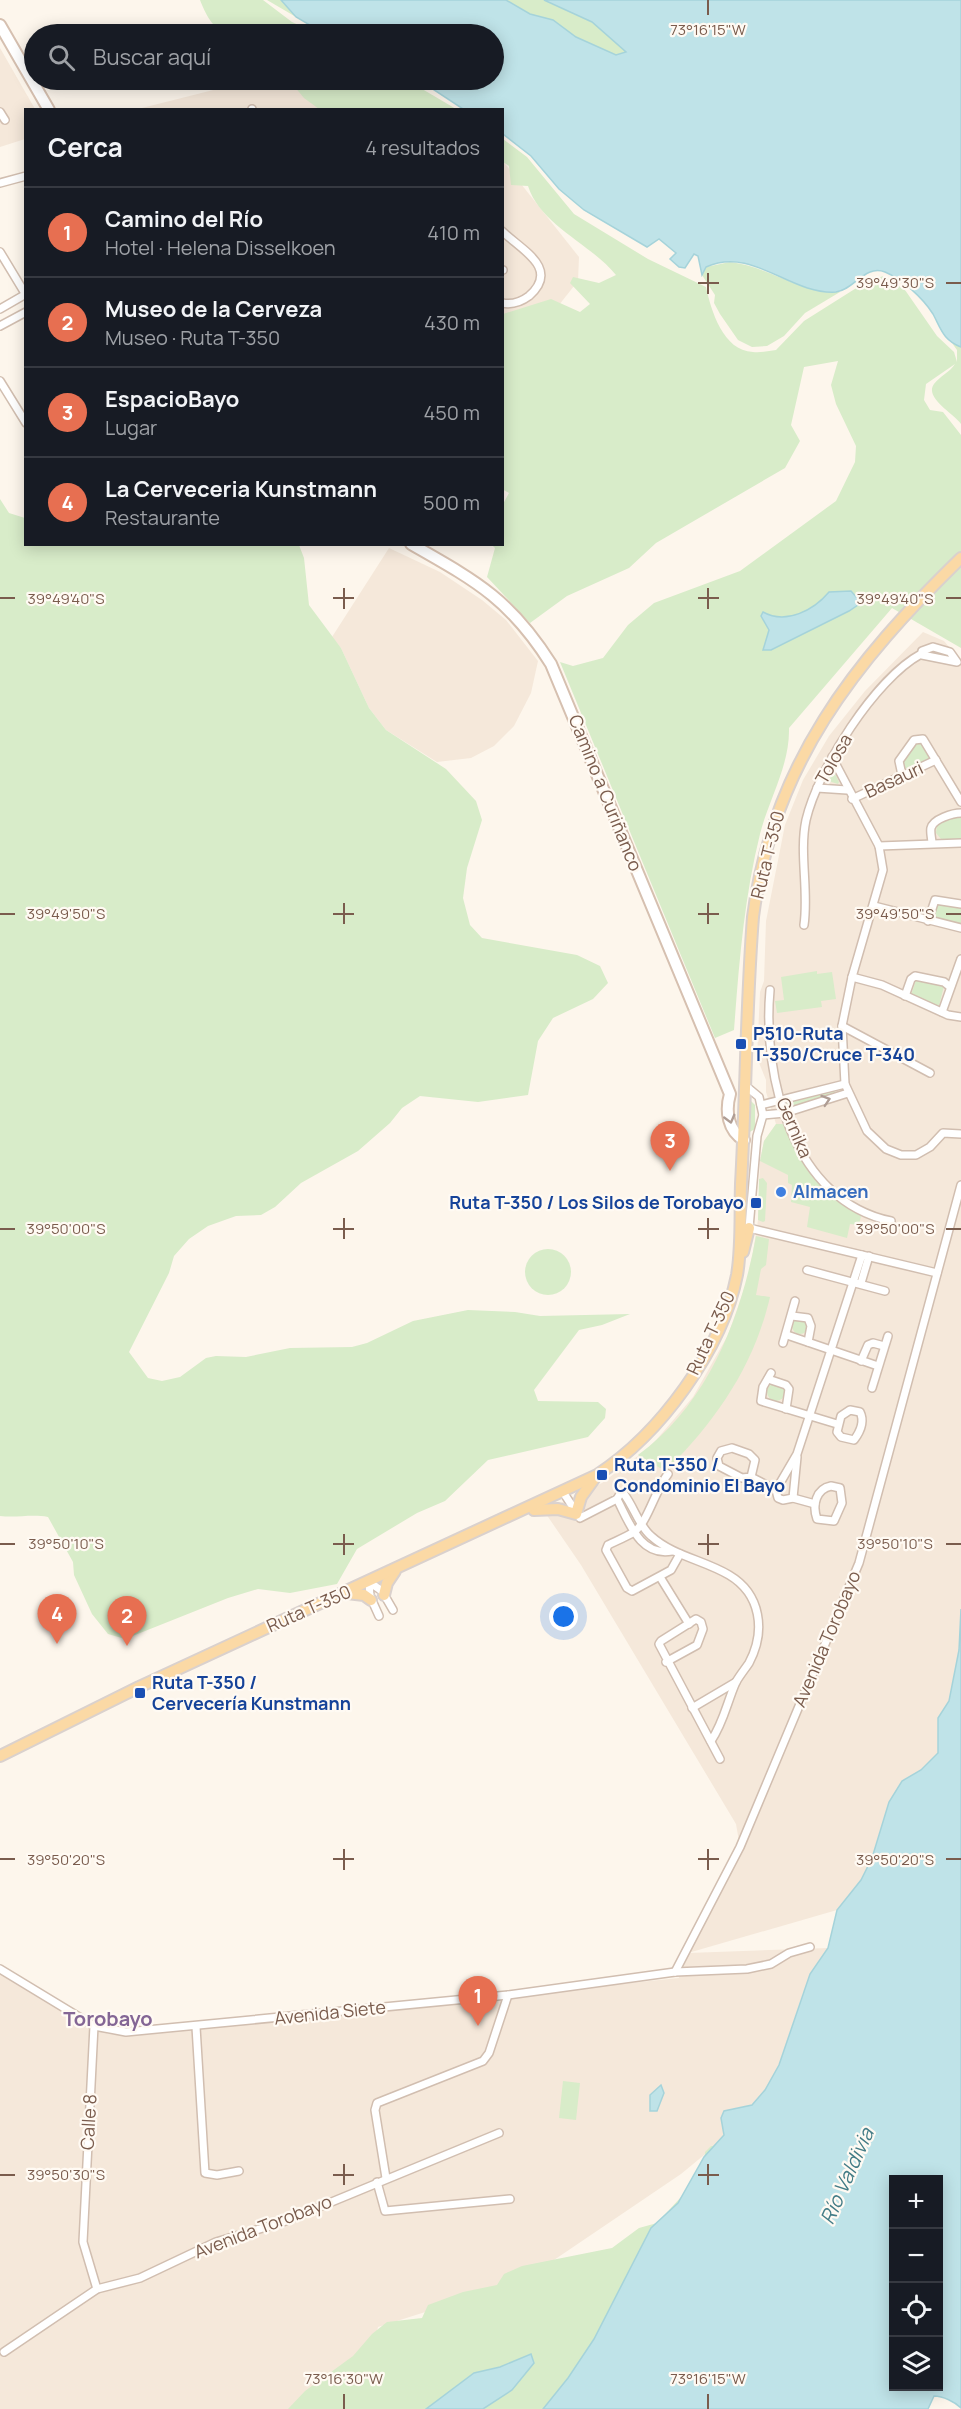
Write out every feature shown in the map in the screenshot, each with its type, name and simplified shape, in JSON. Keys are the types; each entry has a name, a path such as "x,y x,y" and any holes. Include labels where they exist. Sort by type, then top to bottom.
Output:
{"main road":[{"name":"Ruta T-350","path":"0,1756 142,1686 525,1511 597,1475 644,1439 679,1396 710,1344 736,1275 754,908 767,843 784,795 815,731 849,681 894,627 961,558"},
{"path":"736,1275 749,1228"},
{"path":"525,1511 550,1509 576,1514 581,1497 597,1475"},
{"path":"384,1595 389,1579 400,1568"},
{"path":"344,1593 364,1595 371,1600"}],"street":[{"path":"0,25 24,67"},
{"path":"37,90 48,108"},
{"path":"0,112 5,120"},
{"path":"0,183 24,177"},
{"path":"504,233 536,260 540,271 537,284 524,299 504,303"},
{"path":"0,252 24,292"},
{"path":"0,309 24,295"},
{"path":"0,326 24,313"},
{"path":"0,381 24,420"},
{"name":"Camino a Curiñanco","path":"415,546 473,579 496,596 520,621 551,664 730,1094 729,1120 736,1134 744,1140"},
{"name":"Tolosa","path":"804,925 808,901 804,836 806,820 817,788 832,757 868,705 898,670 926,648 940,648 950,652 961,670"},
{"path":"902,775 898,762 916,739 925,740 961,801"},
{"path":"832,757 852,800 879,846 883,870 852,977 843,1026 845,1084 848,1093 870,1136 881,1147 896,1154 916,1155 930,1147 944,1133 961,1134"},
{"name":"Basauri","path":"852,800 936,760"},
{"path":"817,788 847,790"},
{"path":"932,843 934,823 954,813 961,813"},
{"path":"879,846 961,843"},
{"path":"928,921 935,900 961,904"},
{"path":"874,906 961,928"},
{"path":"942,1012 949,986 959,972 961,959"},
{"path":"905,996 911,979 915,976 944,982 949,986"},
{"path":"852,977 882,985 942,1012 961,1017"},
{"name":"Gernika","path":"770,990 769,1040 781,1101 807,1160 831,1191 862,1212 891,1221"},
{"path":"843,1026 930,1073"},
{"path":"761,1105 845,1084"},
{"path":"730,1094 747,1087 756,1094 764,1115 757,1136 749,1228 937,1273"},
{"path":"764,1115 785,1113 848,1093"},
{"path":"744,1140 757,1136"},
{"name":"Avenida Torobayo","path":"675,1972 740,1846 859,1563 961,1185"},
{"path":"776,1490 797,1454 858,1282 865,1256"},
{"path":"807,1270 885,1291"},
{"path":"783,1343 795,1301"},
{"path":"792,1316 808,1318 811,1326 808,1342"},
{"path":"787,1335 878,1366"},
{"path":"872,1388 888,1336"},
{"path":"861,1360 869,1344 885,1346"},
{"path":"786,1409 789,1389 770,1376 763,1387 761,1401 786,1409 837,1424"},
{"path":"850,1410 860,1412 862,1417 861,1428 854,1440 841,1437 837,1432 837,1424 844,1412 850,1410"},
{"path":"751,1477 756,1462 751,1456 730,1448 721,1450 717,1458 721,1468 742,1478 751,1477 776,1490 781,1499 788,1500 792,1497 815,1504"},
{"path":"792,1497 797,1454"},
{"path":"668,1474 657,1487 642,1523 634,1532 608,1545 606,1550 627,1588 635,1591 671,1570 680,1554"},
{"path":"825,1487 840,1488 842,1503 834,1521 817,1519 815,1504 816,1497 825,1487"},
{"path":"563,1492 576,1514 582,1518 617,1499 620,1494 624,1494 648,1534 672,1551 727,1574 743,1585 753,1599 759,1619 759,1630 750,1661 736,1682 719,1728 711,1741"},
{"path":"617,1499 638,1539 654,1550 672,1551"},
{"path":"660,1576 689,1623"},
{"path":"369,1582 384,1595 393,1610"},
{"path":"369,1582 371,1600 379,1616"},
{"path":"666,1662 697,1645 700,1640 702,1623 696,1619 659,1642 666,1662 720,1760"},
{"path":"692,1708 736,1682"},
{"name":"Avenida Siete","path":"0,1969 94,2026 126,2032 508,1995 675,1972 747,1969 771,1964 789,1953 810,1947"},
{"path":"386,2178 375,2110 377,2103 483,2061 489,2053 508,1995"},
{"name":"Calle 8","path":"94,2026 83,2242 97,2289"},
{"path":"196,2027 205,2173 217,2175 239,2171"},
{"name":"Avenida Torobayo","path":"4,2352 97,2289 140,2277 216,2242 284,2222 499,2133"},
{"path":"376,2182 385,2211 510,2199"}],"shaded area":[{"path":"0,48 34,108 24,108 24,139 0,147"},
{"path":"213,90 317,90 342,108 142,108"},
{"path":"504,163 579,257 578,281 555,310 504,320"},
{"path":"389,548 440,572 482,600 506,620 538,661 531,693 514,726 494,746 471,758 437,762 386,730 369,708 341,648 332,637"},
{"path":"923,632 944,641 961,661 961,1609 959,1650 949,1701 938,1718 938,1753 921,1770 902,1781 861,1880 837,1910 688,1953 828,1948 803,1993 779,2065 765,2090 752,2105 730,2109 721,2118 724,2135 715,2146 681,2174 523,2281 378,2327 365,2386 333,2409 0,2409 0,1973 88,2026 109,2034 125,2035 679,1978 678,1968 740,1847 736,1824 581,1565 544,1511 602,1483 651,1446 693,1397 728,1335 747,1281 753,1252 758,1220 760,1161 764,1141 776,1124 766,1092 766,1080 757,1058 760,992 764,981 766,921 785,825 803,780 829,736 865,691"}],"green space":[{"path":"200,0 263,0 296,24 213,24"},
{"path":"267,0 281,0 296,17"},
{"path":"506,0 544,0 567,7 599,27 626,52 616,55 576,37 553,20 530,14"},
{"path":"297,90 424,90 454,108 318,108"},
{"path":"504,140 527,157 574,214 648,259 706,287 720,328 734,345 743,350 764,352 776,350 804,321 869,280 884,276 905,290 937,336 954,352 957,362 957,350 952,343 961,347 961,424 936,400 932,389 936,381 955,364 926,384 924,400 930,410 943,412 961,435 961,648 892,608 789,728 783,769 764,821 754,858 740,956 734,1030 715,1038 560,662 573,666 603,658 628,625 654,603 740,571 836,501 855,462 856,446 836,404 831,385 838,361 804,367 791,425 800,441 785,468 656,543 629,568 567,596 530,623 487,577 495,548 493,546 504,546 504,502 509,493 504,490 504,314 551,299 580,312 590,304 570,283 573,277 599,283 616,275 544,212 534,200 528,186 511,185 509,166 504,163"},
{"path":"730,262 759,269 811,288 840,292 805,313 784,336 767,346 752,347 738,340 720,314 714,303 715,295 702,275 706,267"},
{"path":"0,499 9,513 24,518 24,546 299,546 304,558 309,605 341,648 369,708 386,730 446,769 476,801 482,820 467,868 463,898 470,925 482,938 577,955 600,966 608,983 593,999 553,1018 538,1041 528,1095 478,1102 420,1096 402,1108 390,1123 358,1151 301,1183 275,1207 261,1215 236,1216 208,1226 189,1239 174,1256 169,1273 129,1352 148,1378 162,1381 180,1377 206,1358 216,1356 246,1357 290,1348 352,1347 367,1343 413,1321 468,1310 515,1312 540,1316 630,1314 602,1325 579,1330 534,1390 538,1401 598,1402 606,1409 605,1418 588,1437 488,1460 445,1501 417,1513 357,1549 337,1584 290,1593 258,1589 228,1598 125,1639 108,1634 92,1614 74,1575 73,1562 48,1517 0,1516"},
{"path":"915,742 923,742 930,756 903,770 901,762"},
{"path":"831,766 839,782 838,784 822,779"},
{"path":"955,816 961,817 961,840 941,839 936,833 937,825"},
{"path":"937,904 961,907 961,926 935,920"},
{"path":"817,971 817,974 832,972 836,999 821,1001 822,1007 777,1013 775,1001 784,1000 781,977"},
{"path":"916,980 944,986 939,1006 911,995"},
{"path":"834,1090 836,1093 787,1109 785,1102"},
{"path":"750,1100 755,1105 755,1129 748,1133"},
{"path":"776,1124 785,1124 807,1165 824,1187 861,1216 859,1225 850,1224 847,1238 807,1227 810,1207 791,1202 792,1185 788,1183 788,1175 760,1161 764,1141"},
{"path":"763,1178 767,1183 765,1221 763,1222 758,1220 759,1179"},
{"path":"756,1236 769,1239 766,1265 761,1269 756,1295 770,1297 754,1346 744,1369 718,1411 668,1469 660,1468 638,1455 663,1434 684,1411 718,1357 741,1298"},
{"path":"548,1249 564,1256 571,1272 564,1288 548,1295 532,1288 525,1272 532,1256"},
{"path":"800,1318 808,1326 800,1334 792,1326"},
{"path":"776,1383 782,1386 785,1392 782,1398 776,1401 770,1398 767,1392 770,1386"},
{"path":"563,2081 580,2083 576,2120 559,2118"},
{"path":"711,2146 718,2146 551,2409 483,2409 512,2390 534,2363 531,2354 500,2367 474,2373 426,2409 288,2409 305,2391 353,2356 372,2334 387,2322 422,2318 428,2305 463,2292 497,2285 504,2274 522,2266 612,2248 639,2228 657,2223 694,2183 704,2168 705,2152"}],"water":[{"path":"281,0 506,0 530,14 553,20 576,37 616,55 626,52 592,22 544,0 961,0 961,347 946,337 929,308 918,296 905,284 885,272 871,271 848,287 836,292 819,291 803,286 756,266 740,262 723,262 706,267 702,275 698,256 694,254 685,268 679,267 670,259 676,253 659,239 647,247 584,210 559,189 531,156 504,135 504,108 461,108 434,90 504,90 504,24 308,24 296,17"},
{"path":"851,591 857,598 858,605 771,650 763,650 769,630 761,616 763,612 781,617 799,614 816,605 829,592"},
{"name":"Río Valdivia","path":"961,1609 961,2408 949,2400 934,2396 928,2409 543,2409 568,2378 594,2339 651,2228 678,2203 704,2157 724,2135 721,2118 724,2111 752,2105 765,2090 779,2065 810,1974 828,1948 837,1910 861,1880 872,1858 889,1802 902,1781 921,1770 938,1753 938,1718 949,1701 959,1650"},
{"path":"661,2085 664,2093 657,2111 650,2111 650,2095"},
{"path":"531,2354 534,2363 512,2390 483,2409 426,2409 474,2373 500,2367"}],"place":[{"name":"P510-Ruta T-350/Cruce T-340","path":"741,1044"},
{"name":"EspacioBayo","path":"670,1171"},
{"name":"Almacen","path":"781,1192"},
{"name":"Ruta T-350 / Los Silos de Torobayo","path":"756,1203"},
{"name":"Ruta T-350 / Condominio El Bayo","path":"602,1475"},
{"name":"La Cerveceria Kunstmann","path":"57,1644"},
{"name":"Museo de la Cerveza","path":"127,1646"},
{"name":"Ruta T-350 / Cervecería Kunstmann","path":"140,1693"},
{"name":"Camino del Río","path":"478,2026"}],"district":[{"name":"Torobayo","path":"108,2019"}]}
